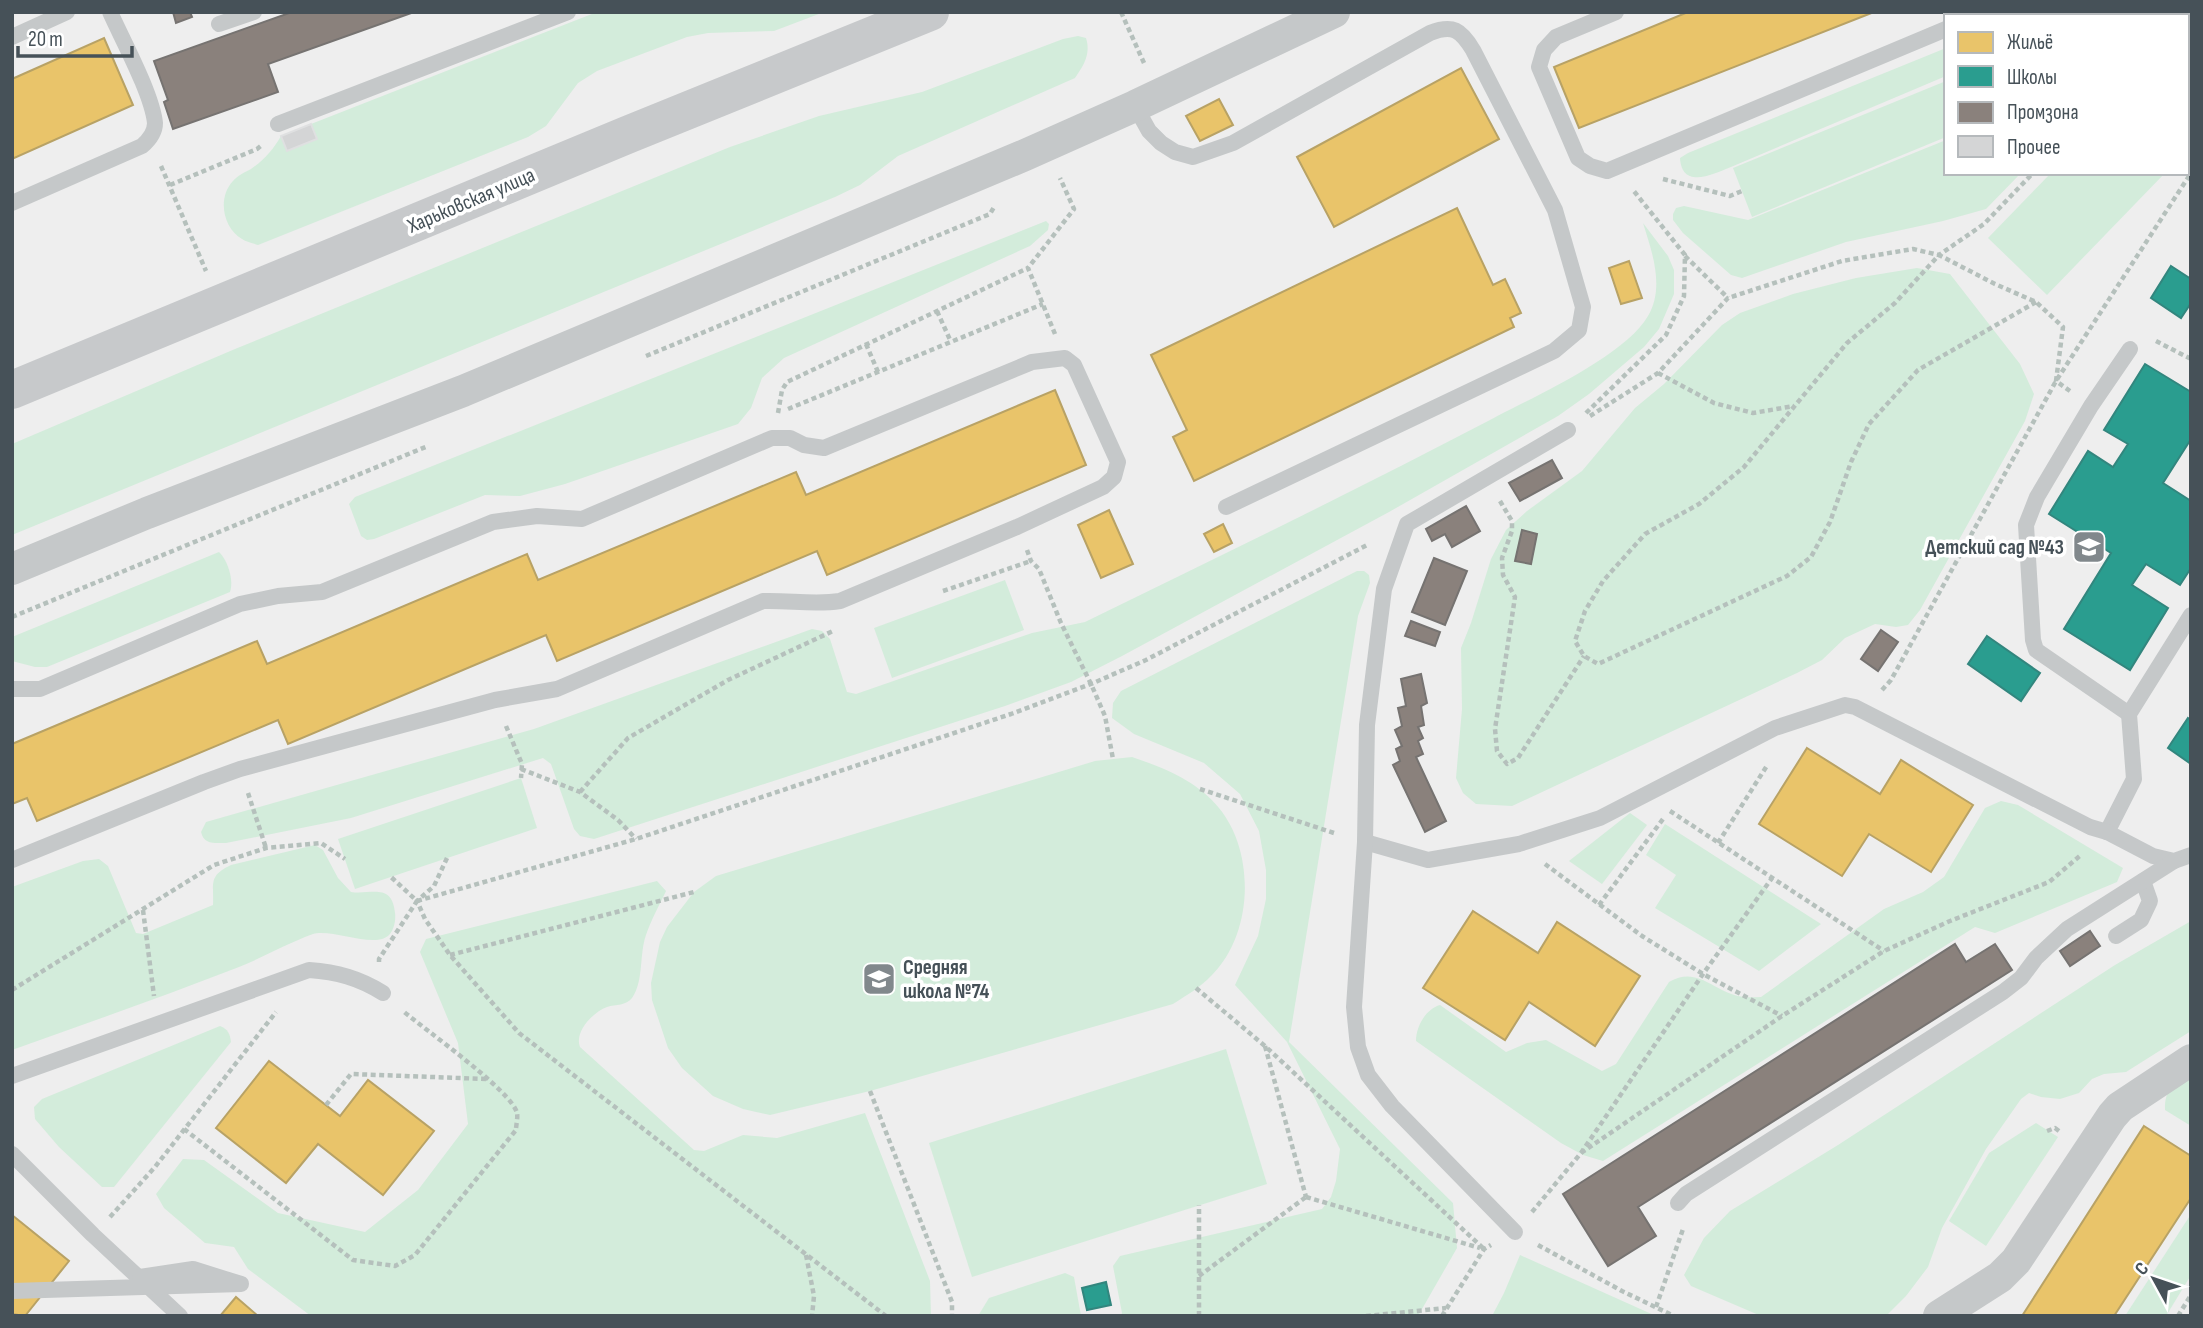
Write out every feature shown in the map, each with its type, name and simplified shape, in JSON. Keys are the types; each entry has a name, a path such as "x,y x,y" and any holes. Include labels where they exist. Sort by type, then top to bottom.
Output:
{"main road":[{"name":"Харьковская улица","path":"12,390 930,12"}],"street":[{"path":"12,569 147,513 463,391 1035,151 1334,12"},
{"path":"1939,1316 2000,1277 2017,1262 2112,1116 2120,1107 2191,1060"}],"lane":[{"path":"12,37 67,12"},
{"path":"12,203 142,146 150,139 155,126 149,99 110,12"},
{"path":"219,24 254,12"},
{"path":"278,124 568,12"},
{"path":"1616,12 1556,37 1544,50 1539,67 1578,158 1590,166 1607,171 1944,30"},
{"path":"1135,106 1149,131 1161,143 1175,152 1192,157 1233,143 1430,33 1441,29 1454,29 1464,36 1473,50 1555,210 1583,307 1579,330 1554,351 1226,507"},
{"path":"2129,714 2036,650 2033,640 2026,525 2037,497 2091,406 2130,349"},
{"path":"12,689 40,689 240,604 278,596 322,592 493,522 537,516 582,519 772,438 790,438 804,445 824,448 1032,362 1065,358 1074,365 1118,462 1114,477 1103,487 1017,527 840,601 763,601 557,689 495,700 240,769 12,860"},
{"path":"1515,1232 1392,1106 1368,1075 1358,1047 1354,1007 1365,842 1367,725 1384,589 1408,524 1568,430"},
{"path":"2107,832 2134,779 2129,714 2191,615"},
{"path":"1365,842 1428,860 1519,844 1600,818 1775,729 1845,705 2090,827 2107,832 2153,856 2174,861"},
{"path":"1678,1203 1686,1194 2003,992 2021,978 2036,958 2067,929 2174,861 2191,855"},
{"path":"2116,936 2141,920 2150,901 2143,881"},
{"path":"12,1076 309,970 339,973 366,982 383,993"},
{"path":"12,1154 180,1316"},
{"path":"12,1291 241,1284 193,1269 140,1277"}],"path":[{"path":"1121,12 1137,49"},
{"path":"220,304 170,185 257,149"},
{"path":"1607,171 1666,179 1730,196 1742,191"},
{"path":"1607,171 1633,190 1685,256 1728,298"},
{"path":"1864,713 1891,680 2056,381 2191,173"},
{"path":"2031,175 1984,224 1939,255 1895,303 1847,343 1744,467 1699,504 1645,534 1603,581 1585,611 1575,641 1584,656 1598,664 1787,576 1811,557 1830,522 1851,462 1869,424 1918,370 2036,302"},
{"path":"1043,304 778,414 782,390 787,382 1028,268 1074,209"},
{"path":"1568,430 1658,373 1728,298 1842,261 1913,249 1939,255 2036,302 2063,327 2056,381"},
{"path":"1568,430 1666,335 1684,296 1685,256"},
{"path":"1028,268 1065,358"},
{"path":"937,311 951,342"},
{"path":"866,344 878,372"},
{"path":"1658,373 1714,403 1753,413 1795,406"},
{"path":"2056,381 2091,406"},
{"path":"1487,478 1512,522 1502,558 1503,575 1515,597 1495,729 1497,751 1507,764 1518,758 1584,656"},
{"path":"417,901 636,839 1011,714 1091,684 1146,660 1408,524"},
{"path":"931,595 1031,561"},
{"path":"1039,569 1105,716 1114,759"},
{"path":"580,792 628,738 728,680 844,626"},
{"path":"495,700 522,764 521,778"},
{"path":"1718,842 1793,724"},
{"path":"240,769 266,848"},
{"path":"521,769 580,792 618,820 636,839"},
{"path":"1599,905 1669,811 1681,790 1685,773"},
{"path":"1200,789 1365,842"},
{"path":"1669,811 1884,951"},
{"path":"1581,1153 1782,1016 1884,951 1950,921 2049,882 2107,832"},
{"path":"12,990 214,866 266,848 321,843 345,859"},
{"path":"1519,844 1642,936 1703,974 1782,1016"},
{"path":"184,1129 353,1260 395,1266 415,1255 516,1130 517,1114 510,1101 383,993 379,960 417,901 434,886 447,858"},
{"path":"391,877 417,901 425,919 450,955 519,1033 886,1316"},
{"path":"1442,1316 1484,1249 1515,1232 1581,1153 1772,878"},
{"path":"450,955 694,892"},
{"path":"143,910 159,1024"},
{"path":"93,1235 155,1167 309,970"},
{"path":"1196,988 1265,1046 1484,1249"},
{"path":"1265,1046 1306,1198"},
{"path":"326,1105 351,1074 487,1079"},
{"path":"870,1091 952,1302 952,1316"},
{"path":"1306,1198 1484,1249"},
{"path":"1199,1276 1306,1198"},
{"path":"1656,1307 1685,1224 1678,1203"},
{"path":"1199,1205 1199,1316"},
{"path":"1515,1232 1674,1316"},
{"path":"806,1254 814,1296 811,1316"},
{"path":"2178,1316 2191,1295"},
{"path":"1366,1316 1447,1308"}],"green space":[{"path":"597,12 824,12 774,31 708,33 687,37 597,71 578,83 546,126 528,137 258,245 244,240 230,228 224,212 228,188 237,177 264,158 281,136 288,151 317,139 311,124"},
{"path":"2191,12 2191,78 2189,14 2020,14"},
{"path":"1078,36 1086,38 1088,49 1084,64 1075,78 898,156 860,185 835,197 12,535 12,444 235,349 730,147 819,116 922,92 1063,39"},
{"path":"1944,49 1944,77 1716,173 1700,177 1686,174 1680,158"},
{"path":"1944,82 1944,138 1752,217 1733,168"},
{"path":"1944,141 1944,175 2019,175 1986,209 1846,242 1742,278 1731,275 1683,233 1673,220 1673,214 1676,208 1684,206 1748,220"},
{"path":"2049,175 2163,175 2047,295 1988,238"},
{"path":"1046,221 1049,224 1048,230 1030,246 784,358 762,378 751,408 738,424 565,484 520,496 485,495 374,539 367,540 361,536 349,504 355,497"},
{"path":"1643,223 1668,256 1674,270 1674,294 1659,329 1644,347 1589,394 1558,416 1389,512 1071,682 1005,706 594,839 580,836 574,829 551,764 543,758 351,818 226,843 210,842 202,836 206,822 534,729 812,629 822,631 830,639 847,692 856,694 1032,633 1085,622 1339,497 1529,400 1599,361 1636,331 1653,305 1656,293 1655,269"},
{"path":"1917,268 1950,274 2020,364 2034,394 2025,421 1920,610 1908,625 1896,627 1875,624 1845,638 1822,660 1797,673 1512,806 1476,804 1463,793 1456,778 1462,709 1461,648 1491,559 1506,530 1527,511 1582,471 1635,408 1664,384 1722,325 1740,313 1793,294 1856,278"},
{"path":"219,552 229,571 230,592 47,667 12,661 12,637"},
{"path":"1357,571 1364,571 1369,575 1370,583 1358,616 1289,1042 1453,1203 1457,1248 1418,1316 1121,1316 1113,1266 1120,1256 1322,1209 1331,1197 1336,1181 1340,1149 1287,1042 1235,985 1258,936 1266,899 1266,870 1259,831 1240,794 1204,763 1134,734 1112,718 1113,703 1121,691"},
{"path":"1005,580 1024,630 892,678 874,628"},
{"path":"1132,757 1180,776 1201,790 1219,808 1231,826 1239,847 1245,893 1236,938 1226,958 1194,991 1173,1004 870,1091 770,1115 743,1109 713,1096 682,1068 668,1048 652,1000 651,983 660,942 667,927 694,892 716,876 1095,761"},
{"path":"521,778 537,828 355,889 338,839"},
{"path":"2001,801 2018,805 2123,868 2117,882 1995,933 1975,927 1603,1161 1583,1155 1561,1143 1416,1041 1423,1019 1430,1010 1440,1005 1506,1052 1527,1043 1546,1040 1602,1071 1616,1064 1669,982 1679,978 1696,978 1738,996 1761,997 1884,909 1923,892 1944,877 1985,808"},
{"path":"1630,813 1647,825 1602,884 1569,861"},
{"path":"1665,824 1821,924 1759,971 1655,908 1676,875 1646,855"},
{"path":"315,845 323,850 338,878 351,892 379,892 390,897 395,916 390,934 375,940 313,934 239,967 12,1050 12,887 83,861 99,859 108,866 136,933 143,934 213,905 215,877 231,865"},
{"path":"657,881 666,891 646,935 636,991 627,1002 607,1007 591,1018 582,1029 580,1047 694,1150 704,1151 743,1135 777,1138 865,1113 930,1281 931,1316 311,1316 248,1269 234,1247 205,1243 164,1208 156,1194 183,1159 204,1160 278,1213 365,1232 418,1190 468,1124 458,1043 420,952 426,939"},
{"path":"2191,921 2191,1031 2126,1072 2104,1074 2092,1079 2079,1093 2060,1099 2029,1093 2021,1099 1986,1149 1942,1228 1928,1267 1906,1296 1886,1316 1761,1316 1691,1286 1684,1275 1704,1238 1730,1211 1838,1145 2115,965"},
{"path":"220,1026 228,1032 231,1042 114,1187 102,1187 59,1147 35,1119 34,1107 42,1099"},
{"path":"1226,1049 1267,1184 972,1277 929,1143"},
{"path":"2191,1072 2191,1126 2165,1110 2165,1103 2171,1087"},
{"path":"2036,1123 2058,1137 1986,1246 1949,1221 1989,1153"},
{"path":"2191,1214 2191,1275 2166,1316 2125,1316"},
{"path":"1520,1255 1656,1316 1492,1316"},
{"path":"1065,1273 1074,1277 1081,1316 978,1316 989,1298"}],"building: Жильё":[{"path":"1688,12 1874,12 1579,128 1554,67"},
{"path":"104,38 133,105 12,159 12,79"},
{"path":"1461,68 1499,139 1334,227 1297,157"},
{"path":"1219,99 1233,125 1200,141 1186,116"},
{"path":"1457,208 1493,285 1505,279 1521,313 1510,318 1514,327 1194,481 1173,437 1187,430 1151,355"},
{"path":"1629,261 1642,298 1621,304 1609,268"},
{"path":"1055,390 1086,465 827,575 817,551 557,661 546,635 288,744 278,720 37,821 27,798 12,804 12,744 257,641 267,664 527,554 538,580 796,472 806,495"},
{"path":"1109,510 1133,564 1101,578 1078,525"},
{"path":"1223,524 1232,543 1214,552 1204,534"},
{"path":"1807,748 1880,794 1901,760 1973,805 1931,872 1869,834 1842,876 1759,824"},
{"path":"1473,911 1538,953 1557,922 1640,976 1595,1046 1529,1002 1505,1040 1423,988"},
{"path":"269,1061 340,1116 368,1080 434,1131 383,1195 318,1144 286,1183 216,1128"},
{"path":"2144,1126 2191,1156 2191,1198 2114,1316 2022,1316"},
{"path":"12,1215 69,1261 25,1316 12,1314"},
{"path":"236,1297 258,1316 220,1316"}],"building: Школы":[{"path":"2171,266 2191,279 2191,303 2181,318 2151,298"},
{"path":"2145,364 2191,392 2191,439 2163,483 2191,501 2191,568 2180,585 2146,564 2132,585 2168,608 2130,670 2064,629 2111,553 2049,514 2088,451 2113,467 2128,444 2104,430"},
{"path":"1987,636 2040,673 2021,701 1968,664"},
{"path":"2188,718 2191,720 2191,764 2168,748"},
{"path":"1106,1282 1111,1305 1087,1310 1082,1288"}],"building: Промзона":[{"path":"173,12 190,12 192,17 176,23"},
{"path":"292,12 414,12 268,64 278,92 173,129 164,102 168,100 154,61"},
{"path":"1552,460 1562,478 1520,501 1509,483"},
{"path":"1466,506 1480,531 1452,547 1445,534 1432,541 1426,529"},
{"path":"1522,530 1537,534 1531,564 1515,561"},
{"path":"1434,558 1467,571 1445,625 1412,612"},
{"path":"1411,621 1440,632 1435,646 1405,636"},
{"path":"1881,630 1898,642 1878,671 1861,659"},
{"path":"1421,674 1427,703 1421,706 1424,725 1418,727 1423,738 1418,741 1423,754 1416,757 1446,821 1425,832 1393,765 1400,761 1396,749 1402,746 1395,730 1402,726 1398,708 1406,706 1401,679"},
{"path":"2090,931 2100,946 2070,966 2060,951"},
{"path":"1955,944 1966,962 1995,944 2012,970 1638,1207 1656,1236 1608,1266 1563,1194"}],"building: Прочее":[{"path":"311,124 317,139 287,151 281,136"}],"place":[{"name":"Детский сад №43","path":"2089,547"},
{"name":"Средняя школа №74","path":"879,979"}]}
